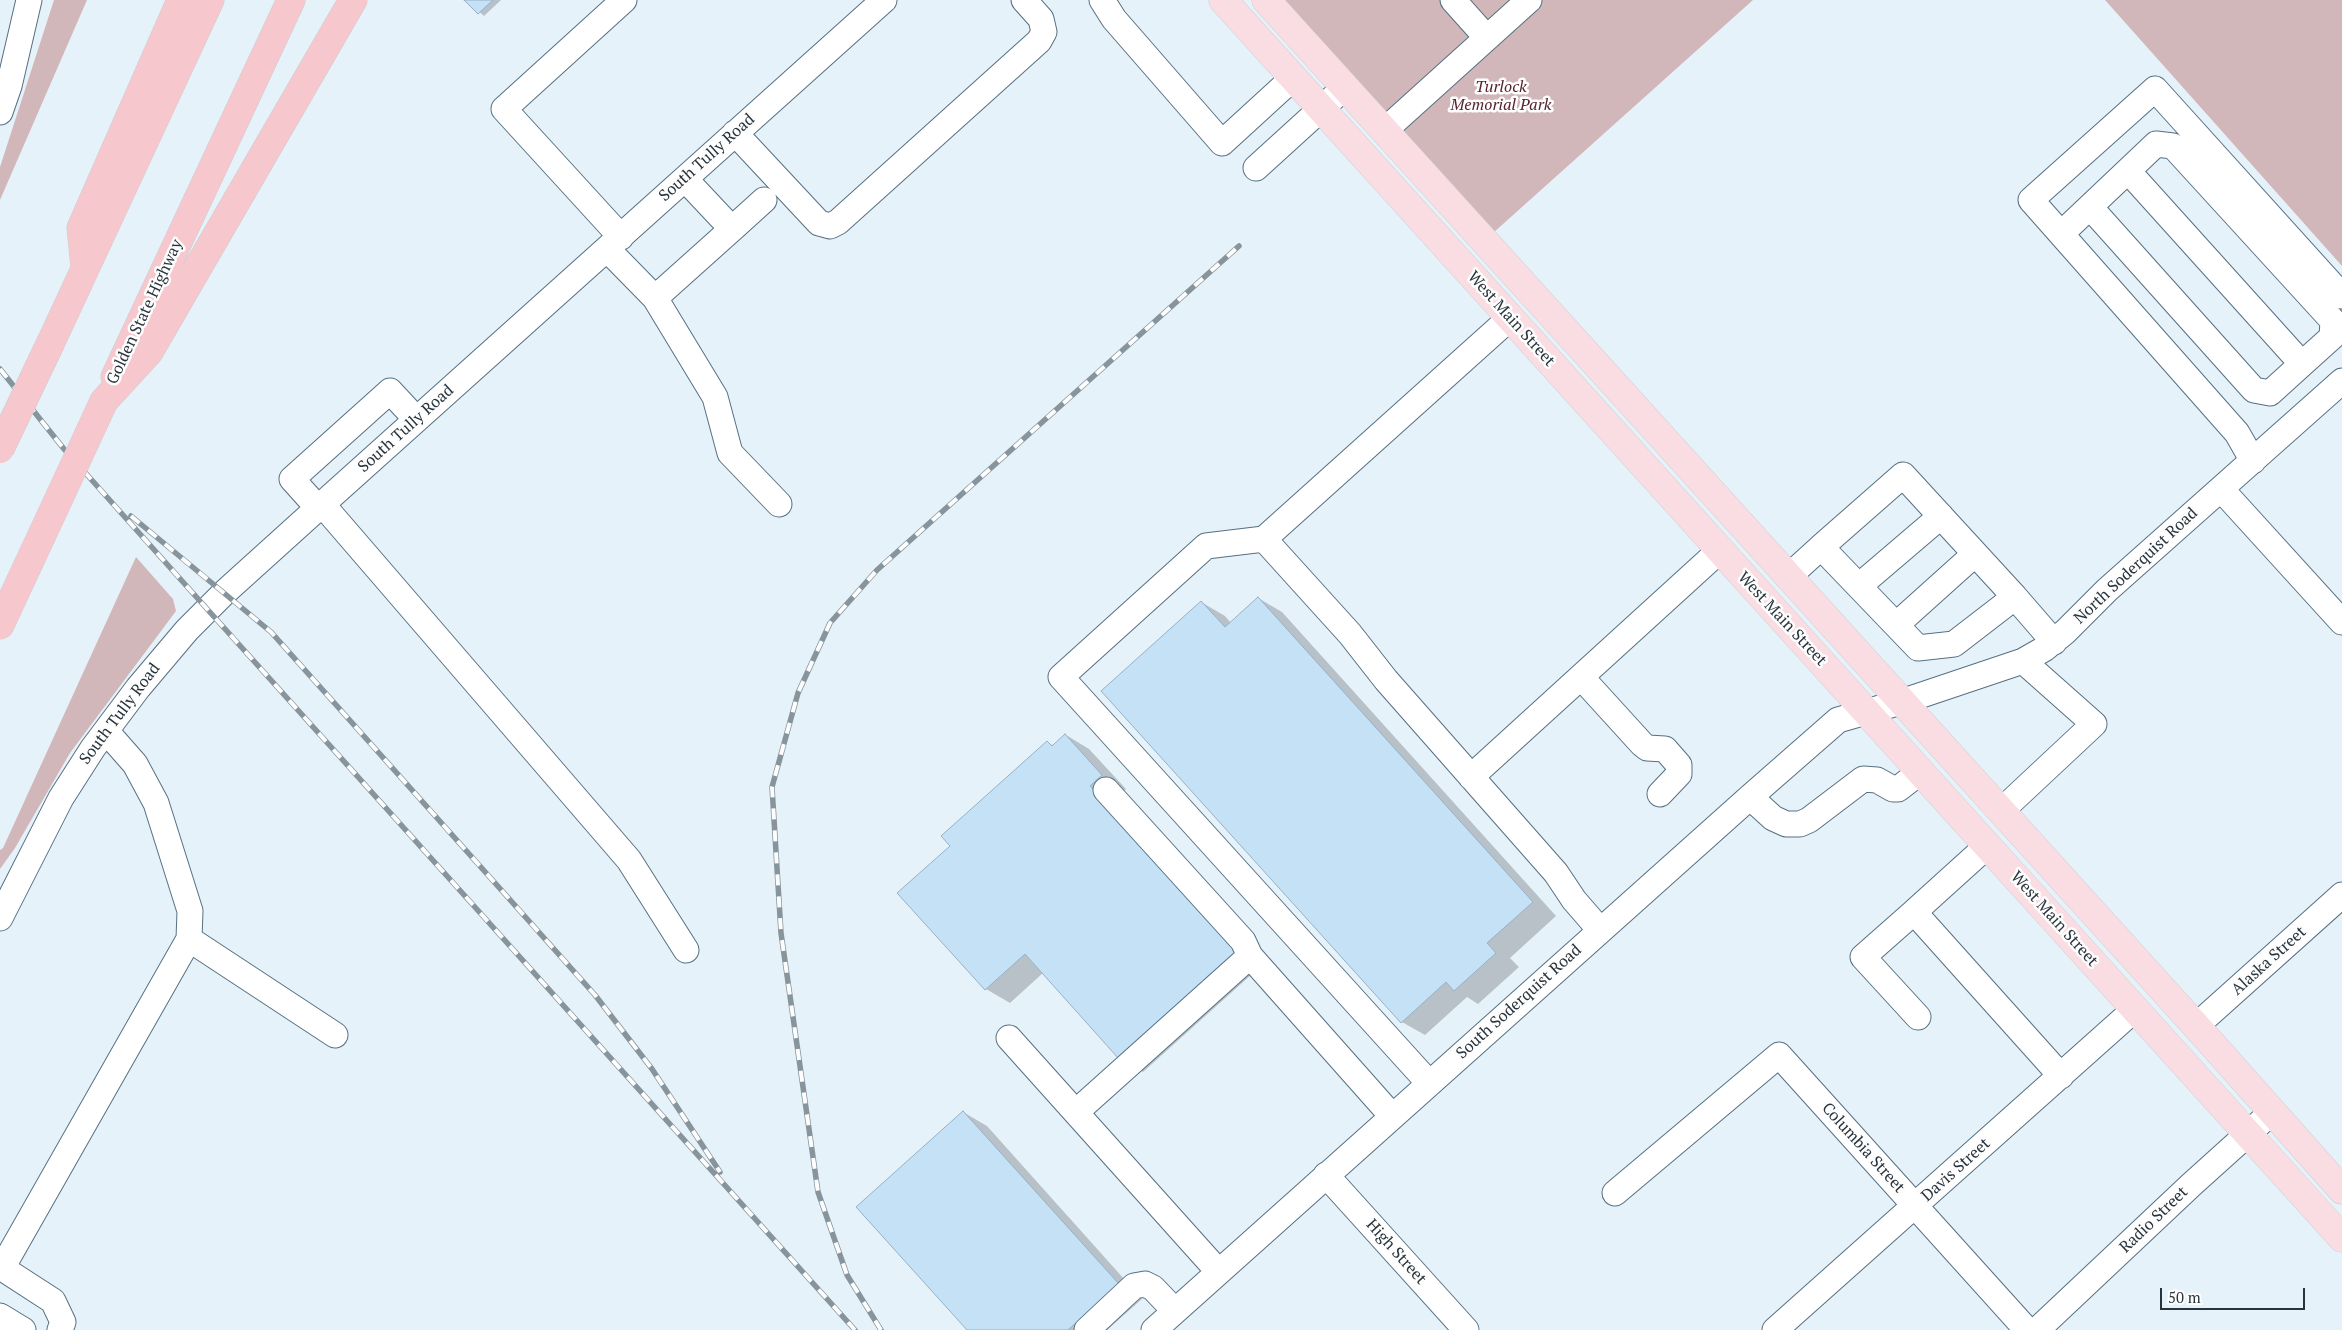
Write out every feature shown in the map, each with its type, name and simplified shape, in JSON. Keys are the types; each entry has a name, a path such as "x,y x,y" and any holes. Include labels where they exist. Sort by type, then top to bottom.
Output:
{"highway":[{"path":"85,268 80,228 182,0"},
{"path":"0,450 210,0"},
{"name":"Golden State Highway","path":"0,625 291,0"},
{"path":"104,401 149,352 352,0"}],"main road":[{"name":"West Main Street","path":"1223,0 1719,551 2342,1238"},
{"name":"West Main Street","path":"1266,0 2196,1026 2342,1190"}],"street":[{"path":"1,106 29,0"},
{"path":"624,0 504,109 614,243 655,298 715,397 730,453 778,504"},
{"name":"South Tully Road","path":"0,918 62,798 106,730 187,630 225,592 416,419 884,0"},
{"path":"736,133 820,223 830,226 838,222 1039,41 1044,32 1041,19 1024,0"},
{"path":"1453,0 1487,38"},
{"path":"1385,130 1529,0"},
{"path":"1105,1 1114,19 1222,143 1293,78"},
{"path":"1256,168 1345,87"},
{"path":"2090,207 2254,390 2270,393 2332,337 2331,295 2155,89 2031,200 2237,433 2252,461"},
{"path":"2061,234 2156,144 2174,146 2331,295"},
{"path":"2128,171 2302,364"},
{"path":"684,179 732,229"},
{"path":"655,298 764,200"},
{"path":"1429,1083 1061,677 1206,546 1264,539 1510,318"},
{"name":"North Soderquist Road","path":"1901,702 2023,661 2054,642 2107,590 2342,381"},
{"path":"416,419 390,391 292,479 320,506 629,860 686,950"},
{"path":"329,446 356,474"},
{"path":"1788,577 1904,475 2054,642"},
{"path":"2221,489 2342,622"},
{"path":"1860,586 1940,516"},
{"path":"1264,539 1350,634 1386,680 1556,873 1574,900 1600,930"},
{"path":"1822,547 1918,648 1954,644 2015,598"},
{"path":"1471,777 1719,551"},
{"path":"1896,625 1975,554"},
{"path":"2001,811 2094,724 2023,661"},
{"path":"1581,676 1642,744 1647,748 1665,749 1679,765 1679,774 1660,794"},
{"name":"South Soderquist Road","path":"1154,1330 1750,796 1838,720 1901,702"},
{"path":"60,1330 64,1322 53,1301 1,1268 189,939 190,910 156,802 136,764 106,730"},
{"path":"1750,796 1773,818 1786,824 1800,824 1809,820 1862,780 1877,780 1893,789 1898,789 1920,772"},
{"path":"1106,790 1243,941 1250,956 1392,1116"},
{"path":"1918,1017 1863,957 1987,846"},
{"name":"Alaska Street","path":"2196,1026 2342,895"},
{"path":"1914,912 2061,1076"},
{"path":"189,939 335,1035"},
{"path":"1076,1112 1250,956"},
{"name":"Davis Street","path":"1775,1330 2135,1009"},
{"path":"1009,1038 1218,1272"},
{"name":"Columbia Street","path":"1615,1193 1779,1055 2028,1330"},
{"name":"Radio Street","path":"2037,1330 2272,1112"},
{"name":"High Street","path":"1326,1175 1466,1330"},
{"path":"1087,1330 1134,1286 1145,1284 1153,1288 1175,1311"},
{"path":"0,1316 23,1330"}],"green space":[{"path":"54,0 87,0 0,200 0,167"},
{"name":"Turlock Memorial Park","path":"1282,0 1753,0 1493,233"},
{"path":"2105,0 2342,0 2342,266"},
{"path":"136,557 173,599 176,611 70,753 15,848 0,869 0,850 3,848"}],"building":[{"path":"464,0 493,0 478,14"},
{"path":"1258,597 1533,902 1487,943 1496,953 1454,991 1446,982 1401,1023 1101,691 1201,601 1225,627"},
{"path":"1065,734 1102,775 1090,786 1238,952 1119,1059 1025,954 985,990 897,893 950,846 941,836 1047,741 1052,746"},
{"path":"963,1111 1119,1284 1068,1330 967,1330 856,1207"}],"railway":[{"path":"881,1330 847,1275 818,1192 781,933 772,787 798,693 830,623 877,570 1239,246"},
{"path":"0,369 64,449 855,1330"},
{"path":"131,516 271,632 595,995 652,1069 720,1172"}]}
